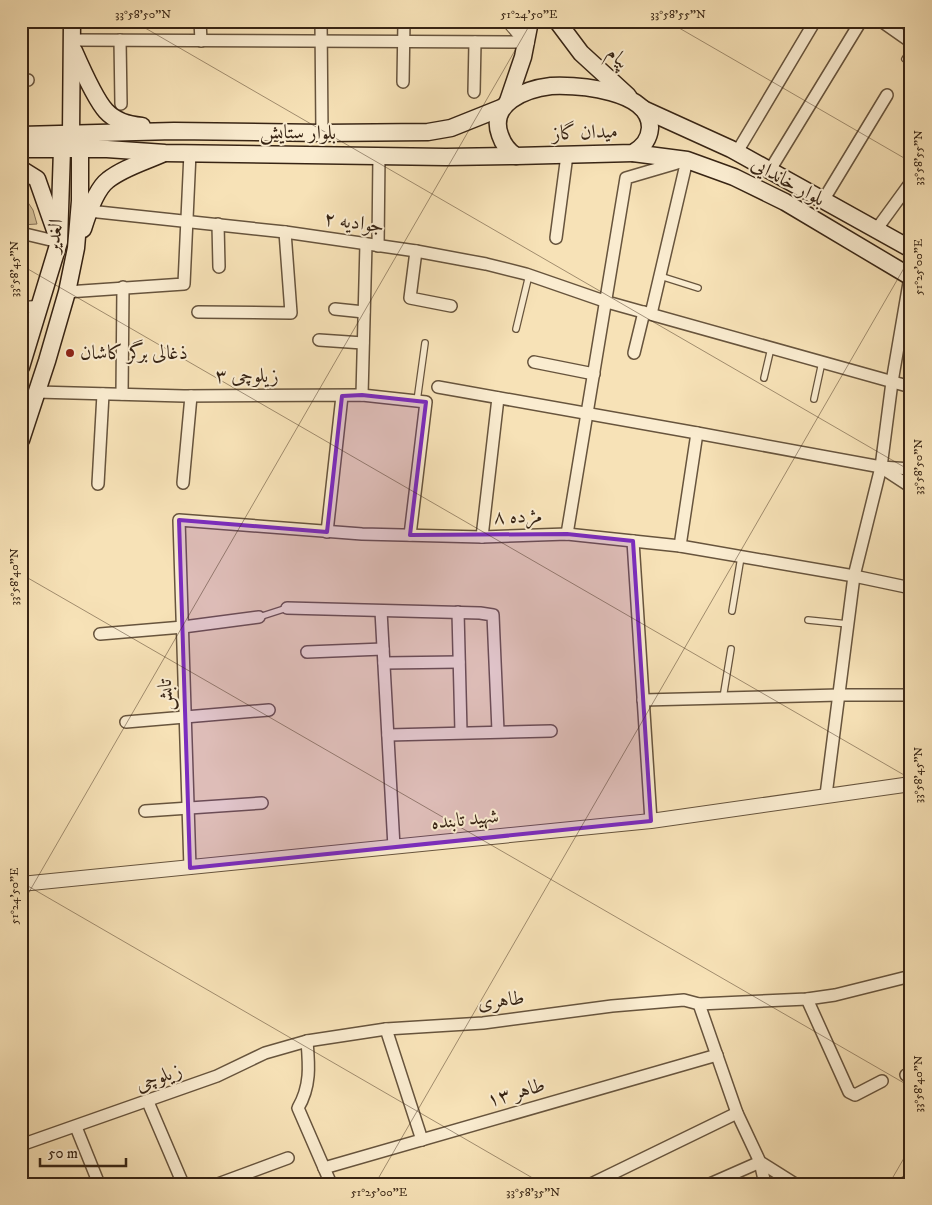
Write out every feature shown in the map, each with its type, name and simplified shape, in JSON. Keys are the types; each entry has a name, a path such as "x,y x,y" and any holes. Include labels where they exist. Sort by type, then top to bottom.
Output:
{"main road":[{"path":"72,21 71,134 80,150"},
{"path":"516,156 505,146 497,124 524,57 530,21"},
{"name":"پیام","path":"556,21 581,53 639,105"},
{"path":"73,45 105,111 117,119 132,125 174,131"},
{"name":"میدان گاز","path":"505,105 530,90 541,87 563,86 605,91 639,105 649,119 649,132 644,145 633,153 516,156"},
{"name":"بلوار ستایش","path":"21,135 174,131 428,132 451,128 505,105"},
{"name":"بلوار خاندایی","path":"639,105 737,152 911,249"},
{"path":"268,132 268,154"},
{"name":"الغدیر","path":"23,361 59,242 62,149 71,134"},
{"name":"بلوار ستایش","path":"21,149 107,149 165,153 446,157 516,156"},
{"name":"الغدیر","path":"21,440 67,292 76,248 80,194 80,150"},
{"path":"76,248 89,211 106,181 132,167 165,153"},
{"name":"بلوار خاندایی","path":"633,153 687,160 734,176 768,193 910,277"},
{"path":"21,169 37,179 59,242"},
{"path":"23,361 47,361"}],"street":[{"path":"200,21 200,41"},
{"path":"321,21 322,133"},
{"path":"403,82 404,21"},
{"path":"509,21 527,42"},
{"path":"737,152 815,21"},
{"path":"770,170 861,21"},
{"path":"880,21 911,42"},
{"path":"120,40 121,104"},
{"path":"73,45 120,40 527,42"},
{"path":"474,92 475,42"},
{"path":"824,199 887,96"},
{"path":"67,292 184,284 190,153"},
{"path":"378,246 379,155"},
{"path":"556,238 567,155"},
{"path":"567,534 607,302 626,178 687,160 660,276 634,353"},
{"path":"876,230 911,182"},
{"name":"جوادیه ۲","path":"89,211 285,232 416,251 486,264 529,275 607,302 911,387"},
{"path":"218,224 219,266"},
{"path":"198,312 291,313 285,232"},
{"path":"21,233 59,242"},
{"path":"362,396 366,244"},
{"path":"416,251 410,298 451,306"},
{"path":"826,795 854,576 881,467 892,382 910,277"},
{"path":"122,394 123,287"},
{"path":"21,308 40,306"},
{"path":"335,310 364,312"},
{"path":"319,340 363,344"},
{"path":"534,362 594,374"},
{"path":"438,387 881,467 911,469"},
{"name":"زیلوچی ۳","path":"37,392 191,396 362,396 422,402"},
{"path":"98,484 103,394"},
{"path":"182,483 191,396"},
{"path":"327,532 342,396"},
{"path":"482,537 498,398"},
{"path":"410,535 422,402"},
{"path":"680,546 697,433"},
{"path":"881,467 911,487"},
{"name":"مژده ۸","path":"179,520 327,532 410,535 482,537 567,534 680,546 854,576 911,588"},
{"name":"تابش","path":"179,520 190,868"},
{"path":"633,541 651,821"},
{"path":"287,608 493,614 498,731"},
{"path":"381,610 394,847"},
{"path":"458,612 461,732"},
{"path":"100,634 182,627 260,616"},
{"path":"307,652 383,649"},
{"path":"384,663 459,662"},
{"path":"643,700 839,694 911,695"},
{"path":"126,722 269,710"},
{"path":"388,734 551,731"},
{"name":"شهید تابنده","path":"21,884 651,821 911,784"},
{"path":"145,811 262,802"},
{"name":"طاهری","path":"308,1041 386,1029 483,1023 612,1006 684,1000 699,1004 807,999 835,995 911,976"},
{"path":"807,999 849,1092 856,1094 882,1081"},
{"path":"699,1004 738,1113 760,1162 765,1184"},
{"path":"386,1029 422,1140"},
{"path":"308,1041 310,1066 308,1083 304,1098 298,1108 331,1184"},
{"name":"زیلوچی","path":"21,1145 148,1102 217,1076 265,1053 308,1041"},
{"name":"طاهر ۱۳","path":"324,1168 717,1055"},
{"path":"148,1102 183,1184"},
{"path":"591,1184 738,1113"},
{"path":"76,1127 99,1184"},
{"path":"218,1184 288,1158"},
{"path":"710,1184 760,1162"},
{"path":"760,1162 795,1184"},
{"path":"903,1184 911,1180"}],"lane":[{"path":"905,59 911,50"},
{"path":"516,329 529,275"},
{"path":"660,276 698,288"},
{"path":"422,402 425,343"},
{"path":"764,378 771,348"},
{"path":"814,399 822,362"},
{"path":"732,611 741,557"},
{"path":"260,616 287,608"},
{"path":"808,620 848,624"},
{"path":"723,698 731,649"}],"highlighted area":[{"path":"362,395 426,402 410,535 567,534 633,541 651,821 190,868 179,520 327,532 342,396"}],"shaded area":[{"path":"21,192 33,210 37,224 21,225"}],"place":[{"name":"ذغالی برگر کاشان","path":"70,353"}]}
